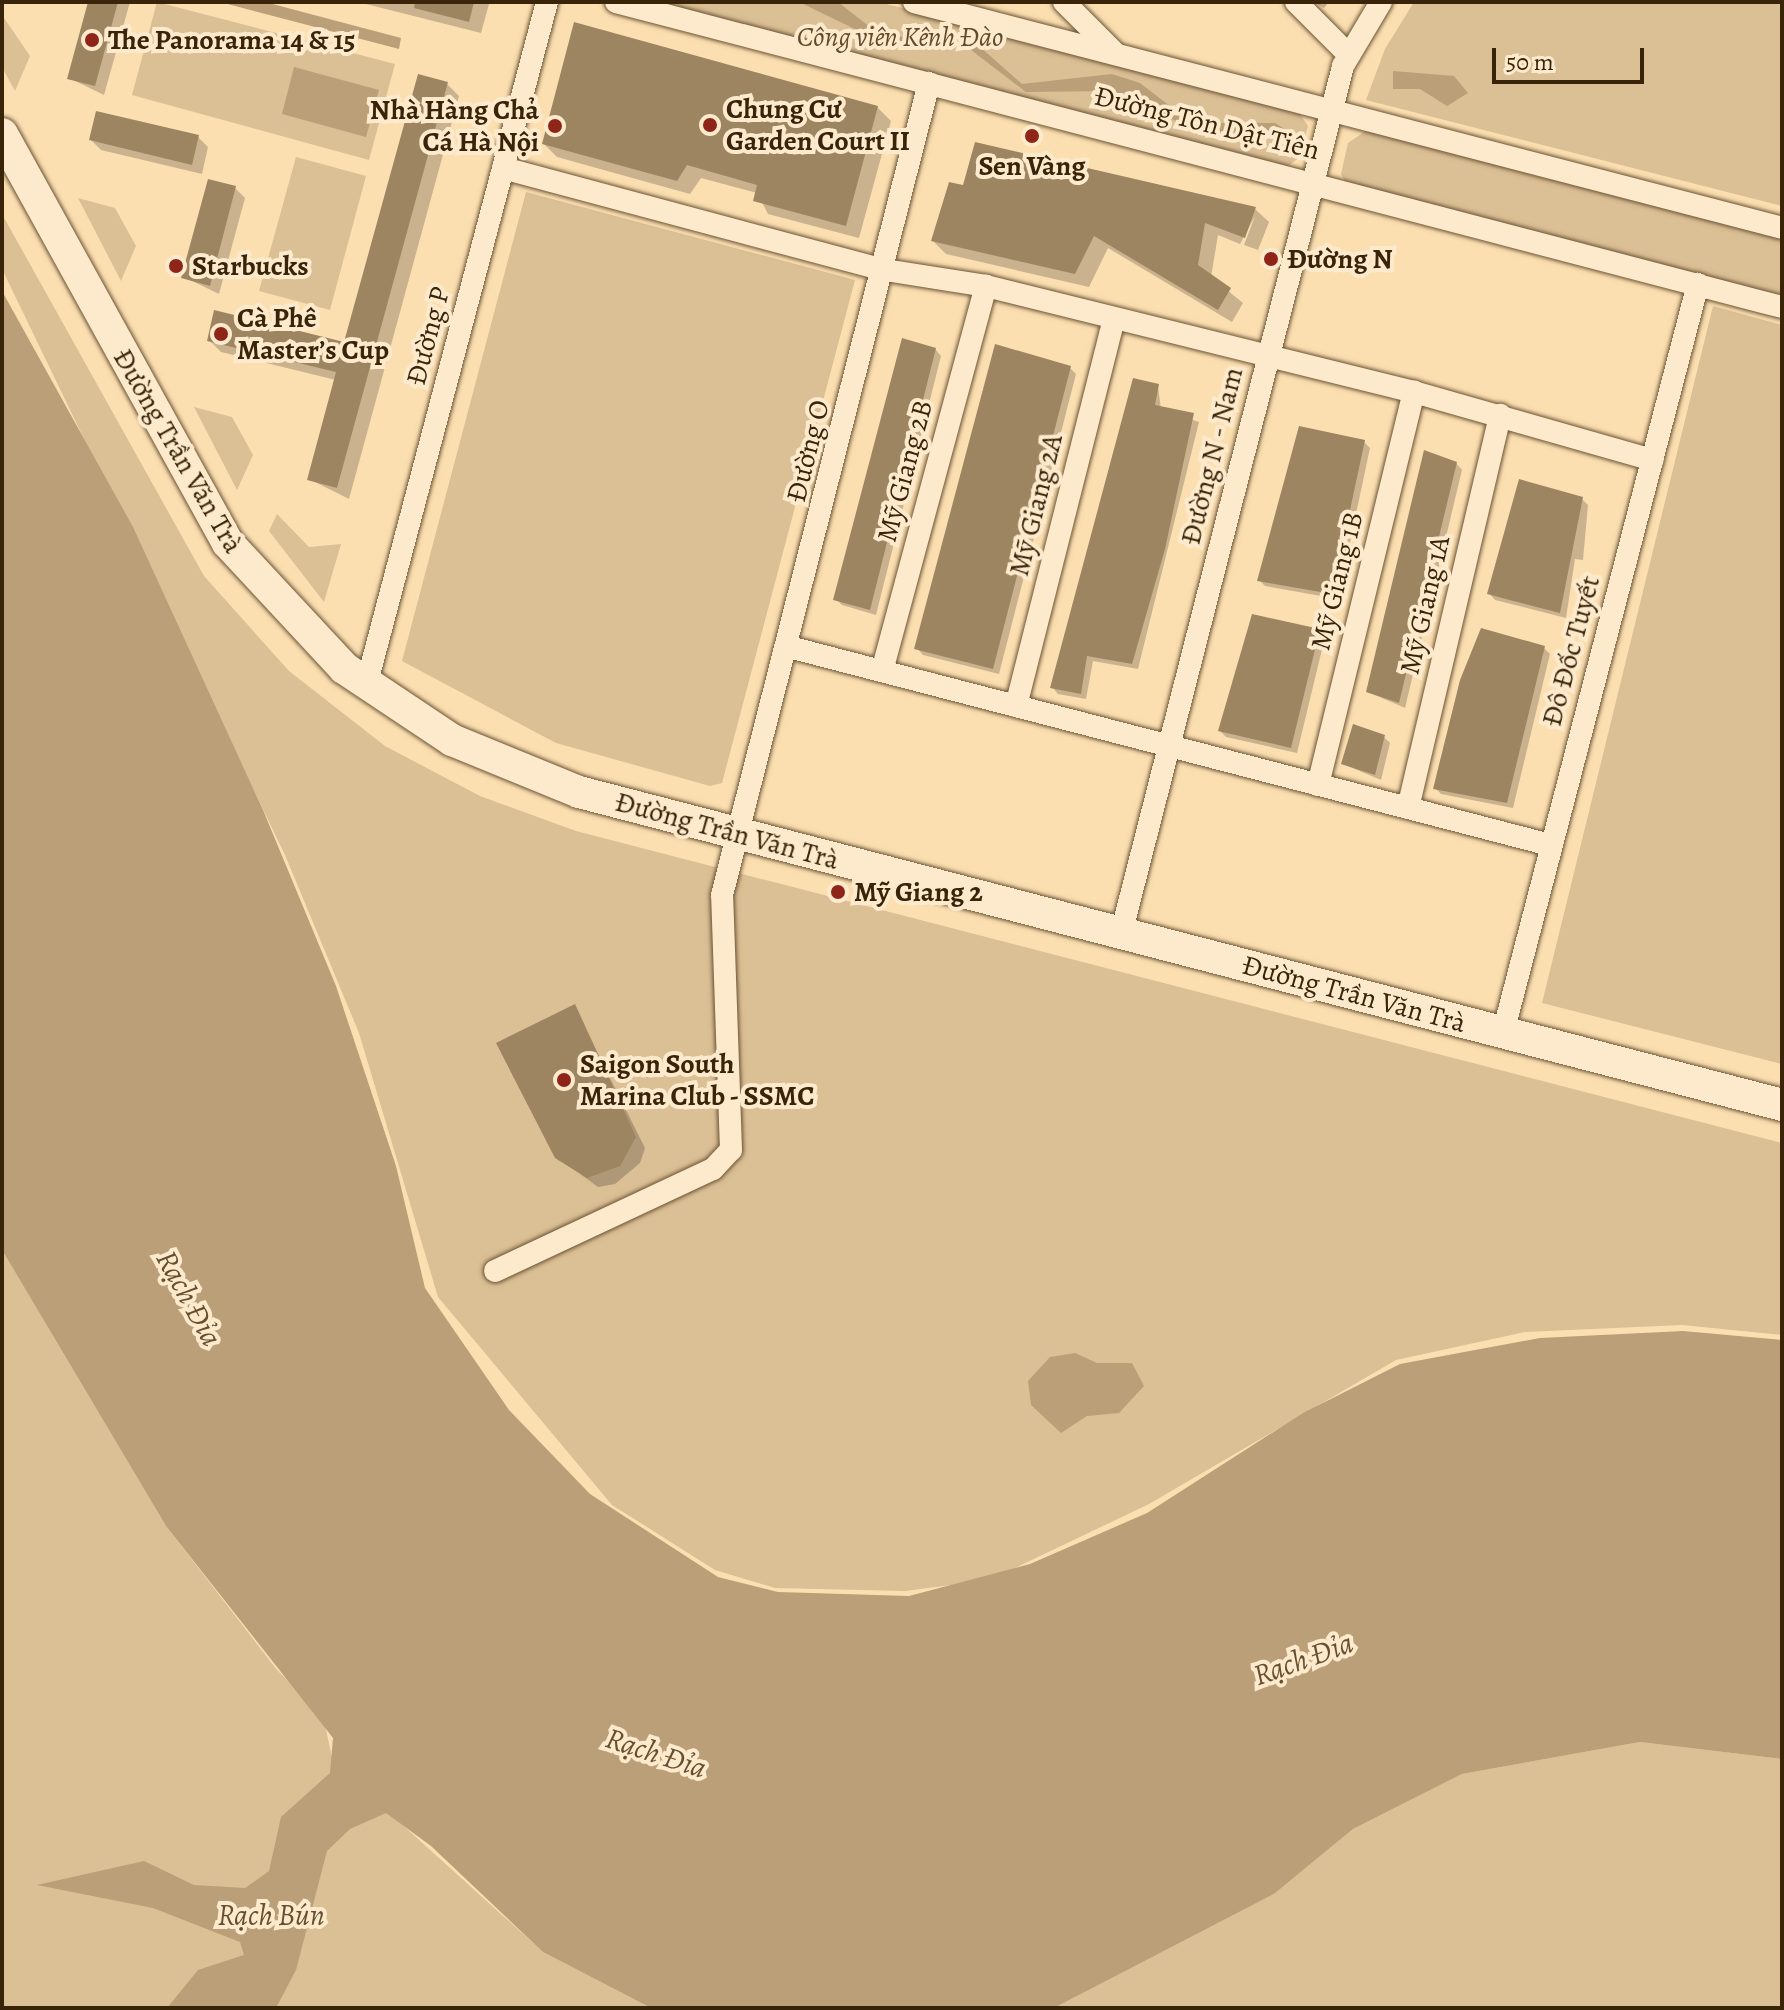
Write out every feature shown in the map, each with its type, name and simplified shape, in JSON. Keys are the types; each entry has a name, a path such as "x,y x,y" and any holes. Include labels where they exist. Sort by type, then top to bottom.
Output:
{"main road":[{"name":"Đường Trần Văn Trà","path":"2,134 216,524 271,596 366,686 452,740 528,775 739,834 1767,1101"}],"street":[{"name":"Đường P","path":"366,686 547,2"},
{"name":"Đường Tôn Dật Tiên","path":"616,2 1315,182 1782,307"},
{"name":"Đường Tôn Dật Tiên","path":"914,2 1782,228"},
{"path":"1064,2 1117,54"},
{"path":"1296,2 1347,53"},
{"name":"Đường N - Nam","path":"1121,934 1347,53 1381,2"},
{"name":"Đường O","path":"495,1271 728,1156 722,895 789,647 929,83"},
{"path":"503,168 885,270 986,286 1414,392 1653,460"},
{"name":"Đô Đốc Tuyết","path":"1503,1033 1698,284"},
{"name":"Mỹ Giang 2B","path":"882,671 986,286"},
{"name":"Mỹ Giang 2A","path":"1016,706 1114,319"},
{"name":"Mỹ Giang 1B","path":"1318,785 1414,392"},
{"name":"Mỹ Giang 1A","path":"1408,808 1500,415"},
{"path":"789,647 1550,845"}],"green space":[{"path":"157,2 395,64 369,160 132,95"},
{"name":"Công viên Kênh Đào","path":"653,2 879,2 1298,111 1308,126 1300,157 1288,166"},
{"path":"1414,2 1782,2 1782,206 1366,100 1385,49"},
{"path":"2,15 30,56 15,91 2,67"},
{"path":"1367,130 1782,239 1782,300 1347,185 1341,174 1348,143"},
{"path":"296,157 366,176 330,310 259,291"},
{"path":"526,192 855,280 722,783 710,786 556,743 402,661"},
{"path":"78,198 115,208 136,246 121,281"},
{"path":"2,214 204,576 289,671 385,746 480,796 576,831 1782,1143 1782,1335 1682,1325 1525,1332 1396,1360 1149,1504 990,1580 905,1591 775,1588 715,1570 612,1505 438,1297 359,1033 285,855 2,269"},
{"path":"1713,306 1782,325 1782,1064 1542,1003"},
{"path":"194,407 232,417 253,455 237,490"},
{"path":"277,514 309,547 341,544 324,602 269,531"},
{"path":"2,1250 166,1526 277,1670 323,1716 333,1762 543,1952 651,2008 2,2008"},
{"path":"1640,1742 1782,1759 1782,2008 1054,2008 1274,1894 1353,1829 1462,1774"}],"water":[{"path":"220,2 265,2 401,38 399,49"},
{"path":"799,2 838,2 884,38 963,32 1022,84 1112,74 1140,83 1192,123 1275,123 1288,131 1211,137 1111,91 1026,92 958,40 892,47"},
{"path":"294,67 379,90 366,137 282,114"},
{"path":"1393,71 1454,76 1468,93 1447,106 1420,89 1393,89"},
{"path":"2,291 133,527 263,810 336,986 396,1166 425,1288 509,1410 590,1494 718,1577 778,1592 909,1596 1030,1564 1147,1513 1303,1413 1400,1364 1540,1338 1683,1331 1782,1340 1782,1759 1640,1742 1462,1774 1353,1829 1274,1894 1054,2008 651,2008 543,1952 431,1846 386,1813 350,1829 327,1851 296,1970 276,2008 167,2008 198,1970 244,1955 240,1942 153,1908 37,1885 144,1861 194,1885 245,1888 269,1871 281,1817 330,1773 333,1738 166,1526 2,1250"},
{"path":"1075,1353 1097,1363 1132,1363 1144,1386 1119,1413 1087,1416 1061,1433 1031,1405 1028,1381 1050,1357"}],"building":[{"name":"The Panorama 14 & 15","path":"88,2 118,2 95,86 67,79"},
{"path":"415,2 474,2 469,22 414,8"},
{"name":"Chung Cư Garden Court II","path":"574,22 878,106 846,226 753,201 757,185 687,165 677,181 542,144"},
{"path":"418,74 448,82 337,488 307,480 336,372 207,341 214,310 344,342"},
{"path":"96,111 199,135 192,165 89,140"},
{"name":"Chung Cư Garden Court II","path":"975,142 1256,207 1245,238 1205,223 1198,265 1231,288 1218,310 1094,236 1075,274 931,241 949,182 963,185"},
{"path":"208,179 236,186 210,286 181,278"},
{"path":"902,338 936,348 870,610 833,600"},
{"path":"995,344 1071,366 993,669 914,649"},
{"path":"1133,378 1159,384 1155,405 1194,413 1165,549 1132,664 1087,656 1081,694 1050,688"},
{"path":"1299,426 1365,440 1332,594 1257,581"},
{"path":"1424,450 1457,462 1399,703 1366,692"},
{"path":"1519,479 1583,497 1560,613 1487,594"},
{"path":"1252,614 1320,629 1291,748 1218,731"},
{"path":"1481,628 1545,646 1507,803 1433,789 1460,680"},
{"path":"1353,724 1385,735 1375,775 1341,764"},
{"name":"Saigon South Marina Club - SSMC","path":"575,1004 636,1137 620,1166 587,1178 555,1158 496,1043"}],"place":[{"name":"The Panorama 14 & 15","path":"92,40"},
{"name":"Chung Cư Garden Court II","path":"710,125"},
{"name":"Nhà Hàng Chả Cá Hà Nội","path":"555,126"},
{"name":"Sen Vàng","path":"1032,136"},
{"name":"Đường N","path":"1271,259"},
{"name":"Starbucks","path":"176,266"},
{"name":"Cà Phê Master’s Cup","path":"221,334"},
{"name":"Mỹ Giang 2","path":"838,892"},
{"name":"Saigon South Marina Club - SSMC","path":"564,1080"}],"water label":[{"name":"Rạch Đỉa","path":"189,1298"},
{"name":"Rạch Đỉa","path":"1303,1659"},
{"name":"Rạch Đỉa","path":"656,1753"},
{"name":"Rạch Bún","path":"271,1915"}]}
